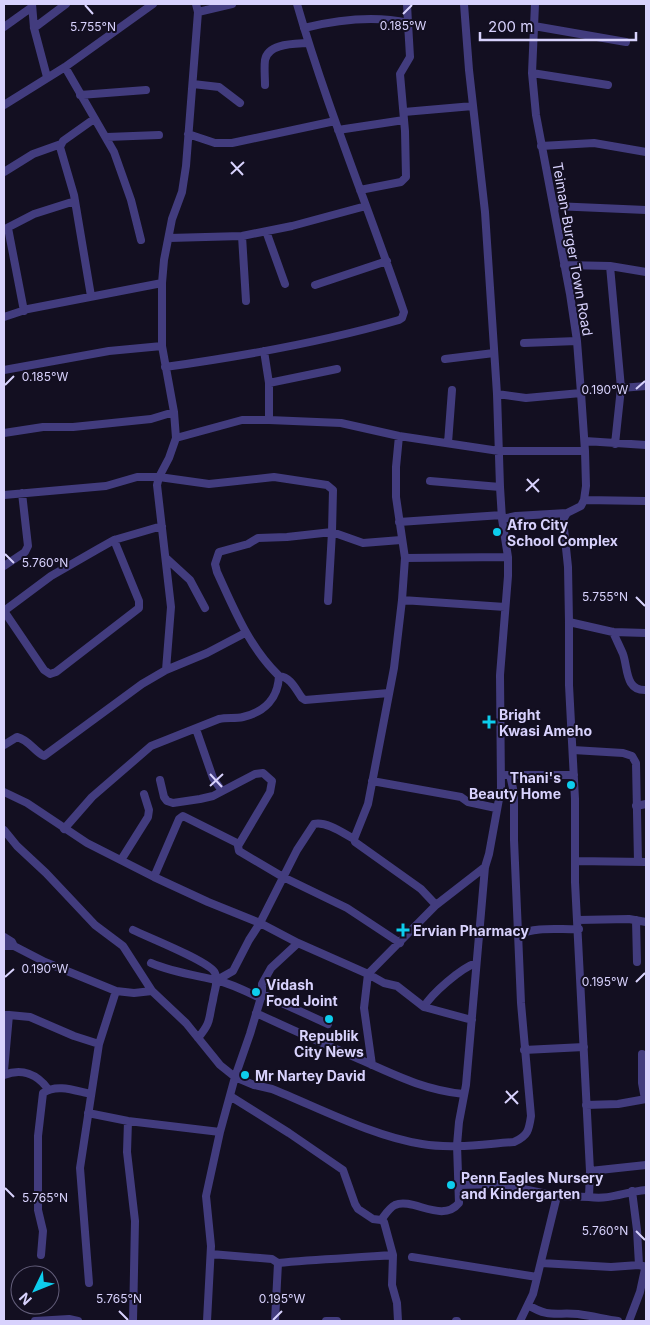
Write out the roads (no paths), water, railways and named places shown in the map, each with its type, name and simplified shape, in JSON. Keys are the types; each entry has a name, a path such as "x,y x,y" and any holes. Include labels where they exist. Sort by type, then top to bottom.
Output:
{"street":[{"path":"34,28 66,4"},
{"path":"4,105 65,67 153,4"},
{"path":"166,670 171,607 157,485 158,477 169,458 176,438 174,412 162,346 162,283 172,219 182,192 193,84 197,8 232,4"},
{"path":"166,367 264,351 356,333 402,318 404,312 387,261 338,130 296,4"},
{"path":"360,190 401,182 406,177 404,116 400,74 410,57 407,4"},
{"path":"382,1220 389,1209 396,1204 412,1205 436,1211 454,1208 459,1203 458,1122 466,1085 485,867 490,854 501,775 500,675 508,557 500,487 497,394 485,212 464,4"},
{"name":"Teiman-Burger Town Road","path":"535,4 532,73 536,116 554,206 577,341 585,441 586,486 584,500"},
{"path":"32,6 34,28 47,77"},
{"path":"4,27 32,6"},
{"path":"304,28 336,21 361,19 408,23"},
{"path":"534,26 626,42"},
{"path":"266,85 265,58 271,51 288,44 308,43"},
{"path":"65,67 114,152 131,200 141,240"},
{"path":"532,73 608,85"},
{"path":"193,84 219,87 240,103"},
{"path":"80,95 146,90"},
{"path":"338,130 404,116 473,106"},
{"path":"4,172 33,154 61,144 94,119"},
{"path":"188,134 203,141 232,143 335,121"},
{"path":"107,137 159,135"},
{"path":"542,146 594,143 646,152"},
{"path":"61,144 60,147 75,201 91,296"},
{"path":"24,311 6,229 34,214 75,201"},
{"path":"169,238 242,236 292,226 366,206"},
{"path":"554,206 646,210"},
{"path":"266,231 285,284"},
{"path":"242,236 246,301"},
{"path":"315,285 387,261"},
{"path":"564,265 610,266 646,272"},
{"path":"610,266 621,388 614,444"},
{"path":"4,317 91,296 162,283"},
{"path":"524,343 577,341"},
{"path":"4,370 109,351 162,346"},
{"path":"264,351 269,383 269,420"},
{"path":"445,359 494,354"},
{"path":"269,383 337,369"},
{"path":"621,388 646,386"},
{"path":"448,444 452,390"},
{"path":"497,394 526,398 581,393"},
{"path":"4,433 43,426 73,427 151,419 174,412"},
{"path":"176,438 242,420 269,420 341,423 399,436 499,451 585,451"},
{"path":"354,839 365,814 372,781 394,668 402,600 405,558 396,498 399,436"},
{"path":"585,441 646,445"},
{"path":"4,495 95,487 137,477 158,477 209,484 274,477 327,485 333,490 328,602"},
{"path":"430,481 500,487"},
{"path":"4,566 25,552 28,546 22,493"},
{"path":"399,522 567,513 581,506 584,500 646,501"},
{"path":"567,513 564,518 564,529 568,567 569,685 574,775 575,861 590,1171 589,1196"},
{"path":"114,540 139,601 139,608 56,672 50,674 44,670 4,611 51,576 114,540 162,526"},
{"path":"64,829 92,797 151,746 227,717 242,718 264,708 271,702 279,688 279,676 245,633 217,572 215,564 219,552 248,544 258,538 332,532 363,543 401,540"},
{"path":"405,558 508,557"},
{"path":"166,558 190,580 205,608"},
{"path":"402,600 505,607"},
{"path":"569,622 612,632 646,633"},
{"path":"612,632 623,655 628,679 632,686 646,690"},
{"path":"4,746 18,737 23,738 38,753 44,756 142,684 166,670 188,663 245,633"},
{"path":"279,676 284,676 291,682 302,698 306,700 389,693"},
{"path":"196,729 213,778 222,791"},
{"path":"573,750 623,753 632,756 636,763 636,806 642,862 575,861"},
{"path":"160,780 164,797 167,801 173,802 200,799 222,791 255,774 263,773 272,781 270,792 239,844 239,851 283,877 347,908 400,943"},
{"path":"501,775 574,775"},
{"path":"4,830 17,846 46,873 95,925 123,946 152,991 186,1023 220,1065 235,1077 254,1085 272,1088 392,1137 422,1144 457,1146 514,1142 530,1129 531,1116 521,1003 514,840 514,793 510,775"},
{"path":"372,781 461,797 468,802 496,808"},
{"path":"4,792 27,803 87,843 154,877 260,923 384,983 396,986 424,1007 472,1020"},
{"path":"121,860 148,817 149,810 144,794"},
{"path":"636,806 646,804"},
{"path":"154,877 179,819 183,816 239,844"},
{"path":"217,980 233,971 297,850 314,824 324,824 354,839 355,842 421,888 436,905"},
{"path":"372,1065 364,1008 368,974 436,905 485,867"},
{"path":"578,920 636,920 646,922"},
{"path":"636,920 637,962"},
{"path":"519,935 537,930 579,929"},
{"path":"133,930 207,965 217,975 208,1026 198,1038"},
{"path":"4,937 12,942 14,946"},
{"path":"207,1321 212,1254 206,1196 220,1132 235,1077 261,996 262,984 271,968 298,943"},
{"path":"4,946 14,946 45,962 116,991 134,993 152,991"},
{"path":"151,963 174,972 217,980 238,987 328,1024"},
{"path":"424,1007 430,997 437,993 456,974 466,966 476,963"},
{"path":"89,1283 80,1168 99,1044 116,991"},
{"path":"256,1013 425,1087 443,1092 464,1094"},
{"path":"4,1071 6,1015 32,1018 74,1036 99,1044"},
{"path":"524,1050 584,1047"},
{"path":"586,1105 618,1104 645,1099 642,1083 642,1054"},
{"path":"4,1075 19,1071 32,1074 42,1081 48,1089"},
{"path":"41,1255 42,1231 38,1204 38,1136 43,1093 48,1089 69,1089 92,1094"},
{"path":"230,1096 276,1124 344,1170 358,1209 373,1219 382,1220"},
{"path":"88,1112 128,1121 220,1132"},
{"path":"128,1121 127,1152 135,1221 133,1321"},
{"path":"590,1171 646,1165"},
{"path":"459,1185 473,1186 490,1183 557,1196 609,1198 632,1191 646,1190"},
{"path":"632,1191 639,1265"},
{"path":"520,1321 528,1305 537,1277 557,1196"},
{"path":"382,1220 393,1255 392,1284 397,1303 398,1321"},
{"path":"212,1254 272,1259 278,1262 393,1255"},
{"path":"412,1257 537,1277"},
{"path":"276,1321 278,1262"},
{"path":"541,1263 611,1267 643,1266 645,1270 643,1281 634,1312 629,1321"},
{"path":"528,1305 538,1311 551,1314 578,1314 618,1321"},
{"path":"35,1321 69,1319 78,1321"},
{"path":"326,1321 337,1321"}],"place":[{"name":"Afro City School Complex","path":"497,532"},
{"name":"Bright Kwasi Ameho","path":"489,722"},
{"name":"Thani's Beauty Home","path":"571,785"},
{"name":"Ervian Pharmacy","path":"403,930"},
{"name":"Vidash Food Joint","path":"256,992"},
{"name":"Republik City News","path":"329,1019"},
{"name":"Mr Nartey David","path":"245,1075"},
{"name":"Penn Eagles Nursery and Kindergarten","path":"451,1185"}]}
